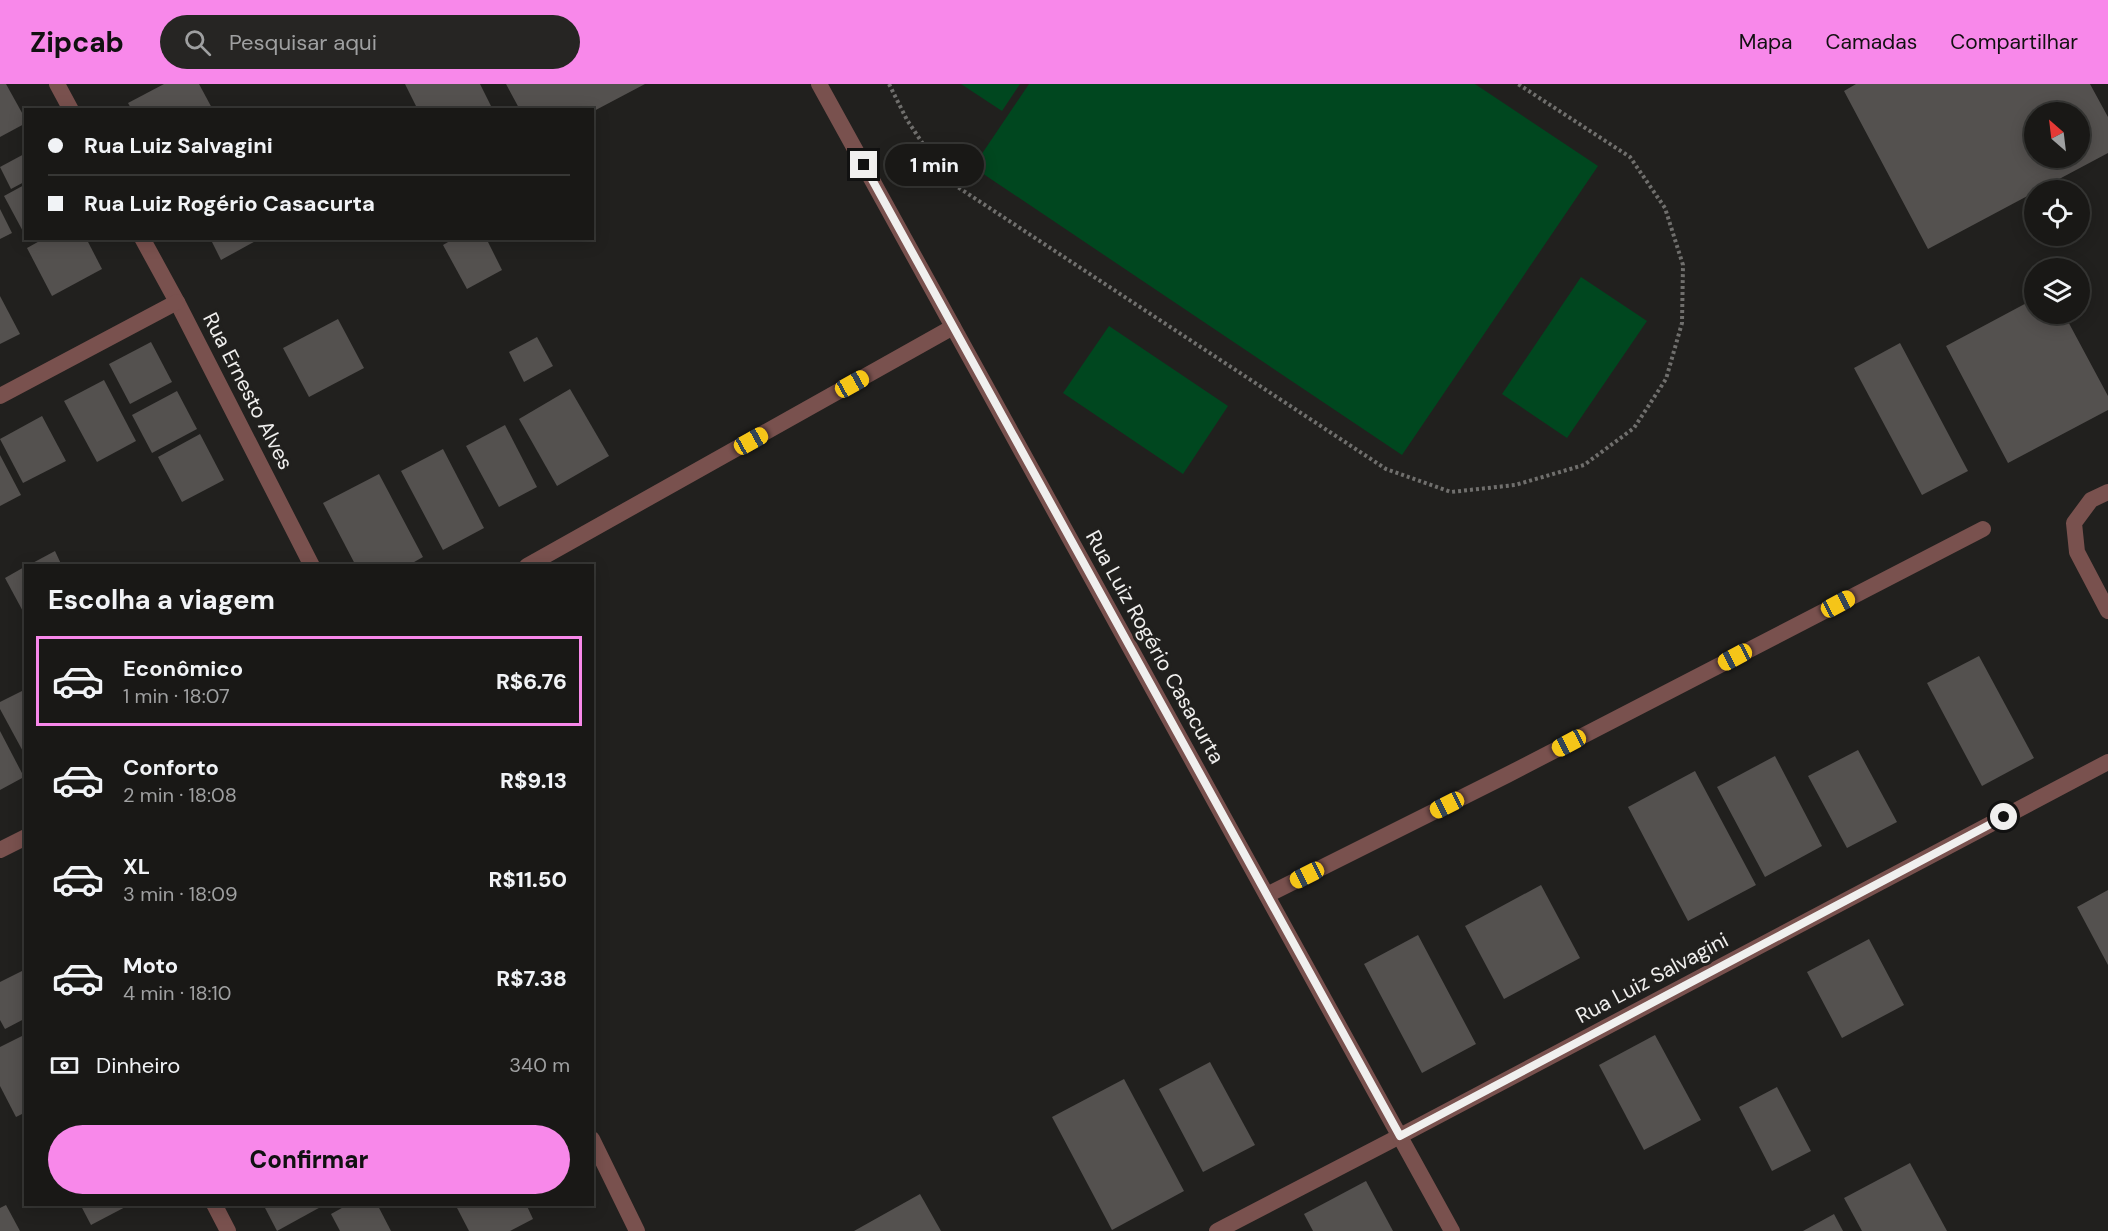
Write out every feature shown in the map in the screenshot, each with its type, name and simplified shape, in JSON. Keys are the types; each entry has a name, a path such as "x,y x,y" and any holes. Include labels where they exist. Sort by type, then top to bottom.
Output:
{"street":[{"path":"57,84 71,108"},
{"name":"Rua Luiz Rogério Casacurta","path":"819,84 1452,1231"},
{"name":"Rua Ernesto Alves","path":"143,240 311,564"},
{"path":"0,396 177,302"},
{"path":"531,564 953,327"},
{"path":"2108,492 2091,501 2074,524 2077,552 2108,611"},
{"path":"1267,895 1518,770 1983,529"},
{"name":"Rua Luiz Salvagini","path":"1217,1231 2108,762"},
{"path":"0,850 24,838"},
{"path":"594,1143 637,1231"},
{"path":"215,1206 228,1231"}],"path":[{"path":"889,84 907,120 947,180 1386,470 1451,492 1515,485 1584,465 1634,428 1666,379 1682,323 1683,265 1665,208 1630,157 1518,84"}],"green space":[{"path":"961,84 1020,84 1002,111"},
{"path":"1029,84 1475,84 1598,166 1402,455 973,167"},
{"path":"1581,277 1647,321 1567,438 1502,394"},
{"path":"1109,326 1228,406 1183,474 1063,393"}],"building":[{"path":"0,84 6,84 24,116 24,124 0,137"},
{"path":"164,84 199,84 212,108 131,108 128,103"},
{"path":"405,84 480,84 492,108 417,108"},
{"path":"506,84 645,84 594,111 594,108 519,108"},
{"path":"1856,84 2090,84 2108,117 2108,153 2090,163 2090,102 2024,102 2024,168 2080,168 2057,180 2024,180 2024,198 1928,249 1844,91"},
{"path":"24,154 24,182 11,189 0,167"},
{"path":"24,185 24,233 4,196"},
{"path":"0,209 12,233 0,239"},
{"path":"41,240 87,240 102,269 52,296 27,248"},
{"path":"211,240 257,240 221,260"},
{"path":"452,240 487,240 502,270 467,289 443,245"},
{"path":"0,296 20,334 0,344"},
{"path":"2024,304 2024,324 2069,324 2108,396 2108,410 2008,463 1946,346"},
{"path":"338,319 364,368 309,397 283,348"},
{"path":"537,337 553,366 524,382 509,352"},
{"path":"151,342 172,382 130,404 109,364"},
{"path":"1900,343 1968,471 1922,495 1854,368"},
{"path":"104,380 136,441 97,462 64,401"},
{"path":"570,389 609,456 557,486 519,419"},
{"path":"177,391 197,429 152,453 132,415"},
{"path":"42,416 66,461 23,483 0,439"},
{"path":"505,425 537,487 499,507 466,446"},
{"path":"200,434 224,480 182,502 158,457"},
{"path":"443,449 484,528 443,550 401,471"},
{"path":"0,455 21,495 0,506"},
{"path":"379,474 423,557 411,564 355,564 323,503"},
{"path":"55,551 61,564 31,564"},
{"path":"24,567 24,613 5,578"},
{"path":"1979,656 2034,758 1982,786 1927,683"},
{"path":"24,690 24,753 0,709 0,702"},
{"path":"0,731 24,777 0,790"},
{"path":"1858,750 1897,822 1847,848 1808,776"},
{"path":"1775,756 1822,846 1765,877 1717,787"},
{"path":"1695,771 1756,885 1688,921 1628,807"},
{"path":"1541,885 1580,958 1504,999 1465,926"},
{"path":"2108,890 2108,965 2077,907"},
{"path":"1418,935 1476,1044 1422,1073 1364,964"},
{"path":"1869,939 1904,1005 1842,1038 1807,972"},
{"path":"24,970 24,1019 5,1029 0,1020 0,982"},
{"path":"24,1035 24,1113 16,1117 0,1086 0,1047"},
{"path":"1655,1035 1701,1120 1644,1150 1599,1065"},
{"path":"1210,1062 1255,1145 1203,1172 1159,1089"},
{"path":"1124,1079 1184,1191 1112,1230 1052,1117"},
{"path":"1777,1087 1811,1151 1772,1171 1739,1107"},
{"path":"1910,1163 1947,1231 1862,1231 1844,1198"},
{"path":"1366,1181 1393,1231 1313,1231 1304,1214"},
{"path":"920,1194 941,1231 854,1231"},
{"path":"6,1205 20,1231 0,1231 0,1208"},
{"path":"81,1206 127,1206 91,1225"},
{"path":"264,1206 322,1206 277,1231"},
{"path":"345,1206 378,1206 391,1231 340,1231 331,1214"},
{"path":"456,1206 527,1206 533,1219 510,1231 469,1231"},
{"path":"1834,1214 1843,1231 1803,1231"}],"route":[{"path":"864,165 1400,1136 2004,817"}]}
